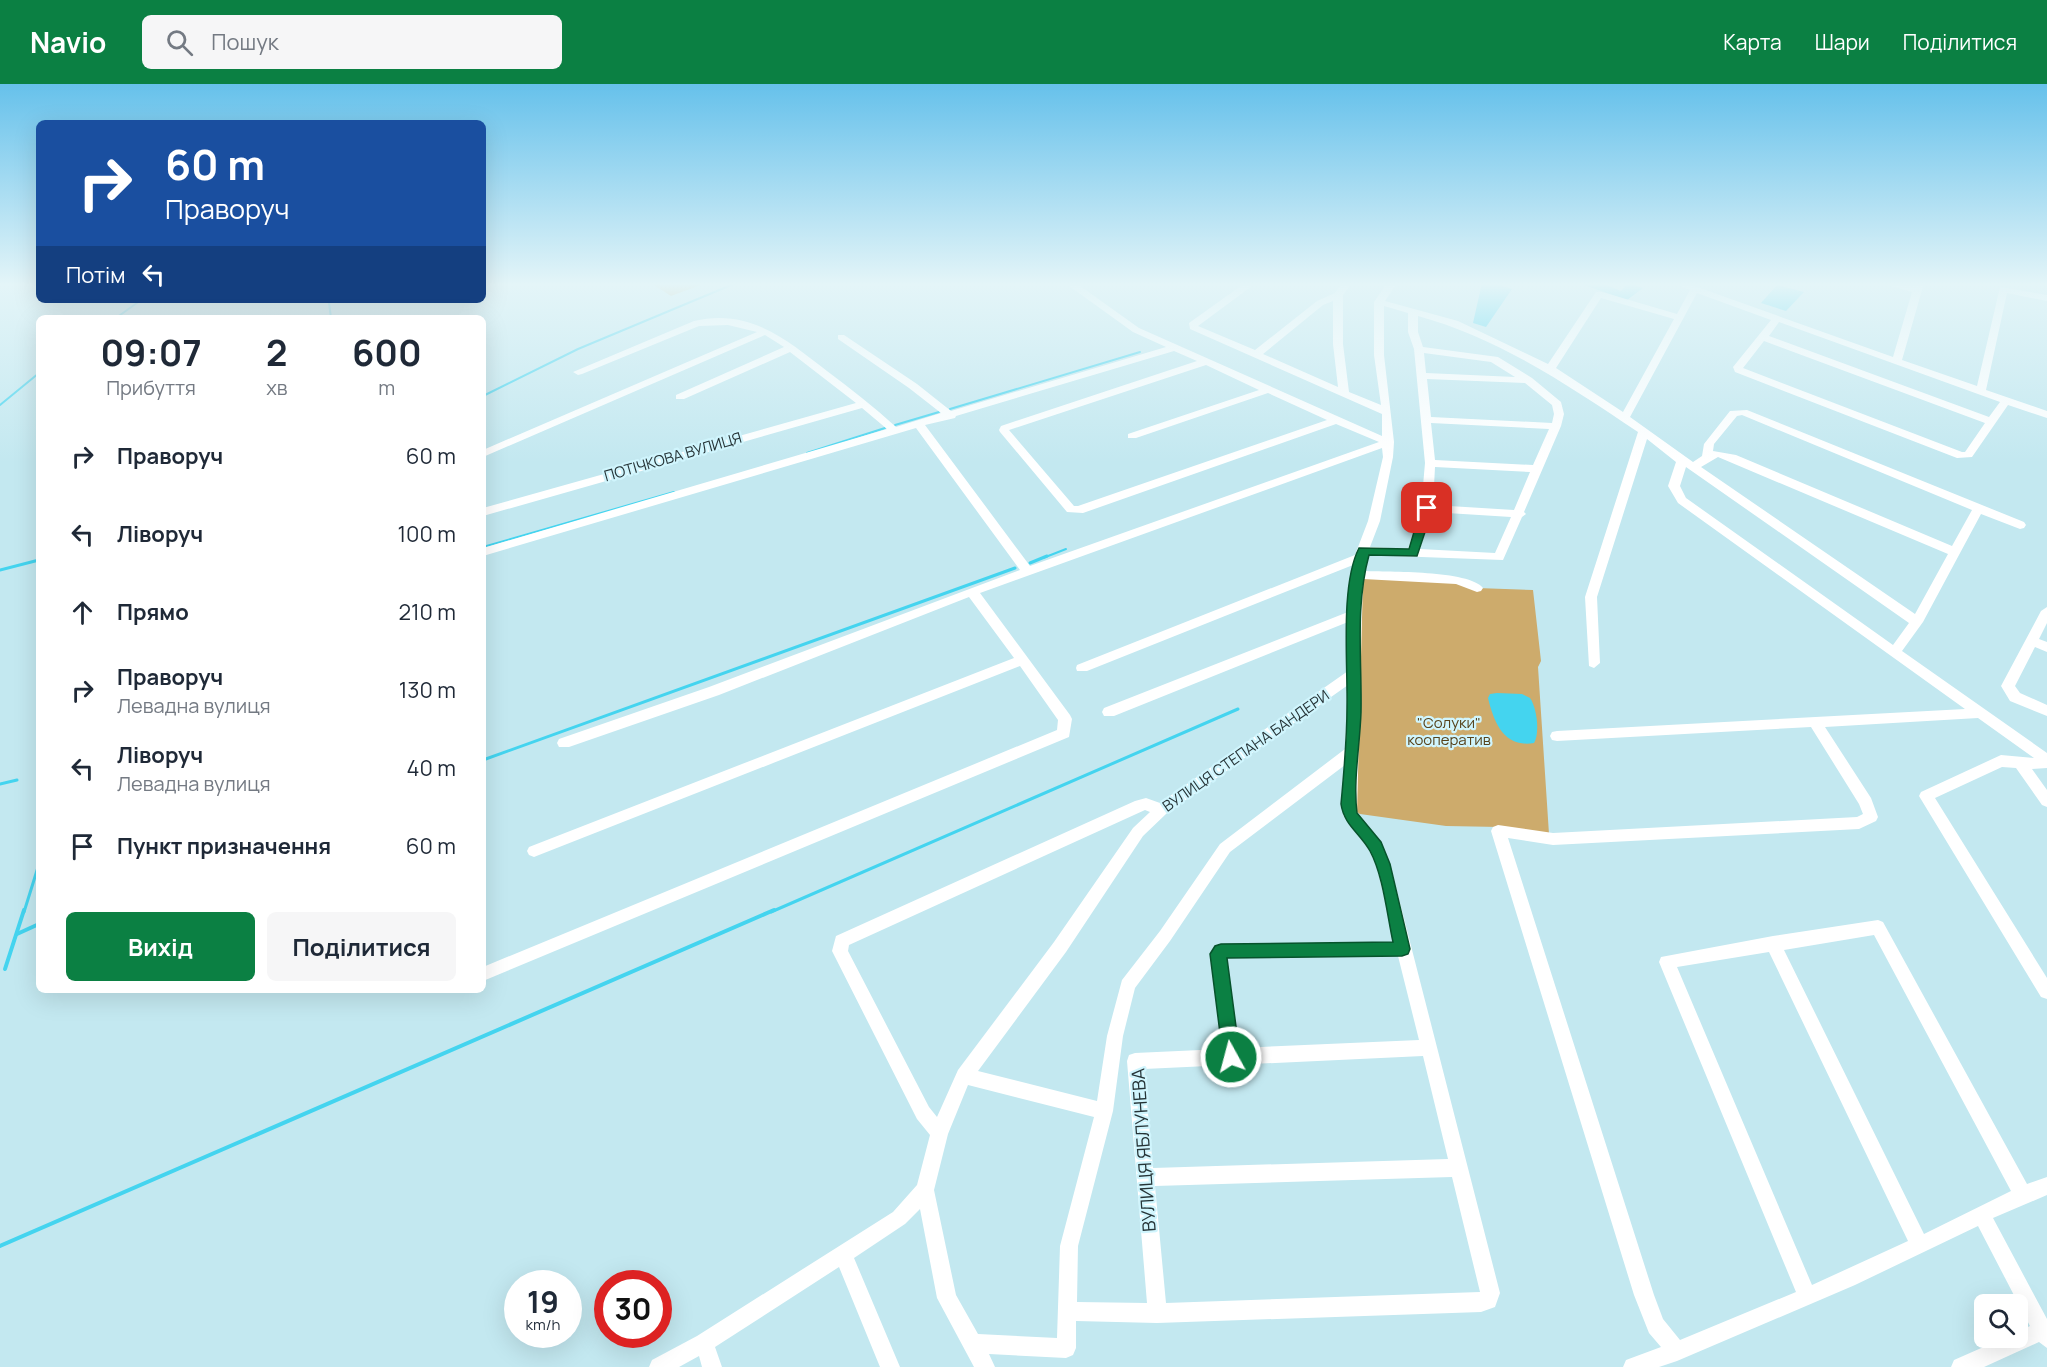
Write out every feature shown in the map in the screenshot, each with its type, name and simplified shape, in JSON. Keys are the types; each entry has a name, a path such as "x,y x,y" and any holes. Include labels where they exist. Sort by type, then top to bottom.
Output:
{"street":[{"path":"578,372 649,343"},
{"path":"486,453 740,343"},
{"path":"785,343 864,404 895,432"},
{"path":"850,343 913,386 951,416"},
{"path":"1163,343 1336,421 1389,442"},
{"path":"1228,343 1387,412"},
{"path":"1255,355 1270,343"},
{"path":"1338,343 1344,393"},
{"path":"1069,1311 1158,1313 1488,1300 1490,1293 1402,949 1383,864 1375,846 1350,815 1355,674 1354,614 1357,575 1382,486 1389,442 1379,343"},
{"path":"1413,553 1427,508 1430,463 1417,343"},
{"path":"1496,343 1550,369 1644,431 1682,461 1694,467 1917,622"},
{"path":"1550,369 1567,343"},
{"path":"1624,419 1664,343"},
{"path":"1758,343 1737,367 1739,370 1961,456 1968,455 2006,400"},
{"path":"1779,343 1992,422"},
{"path":"1844,343 2047,415"},
{"path":"1897,362 1902,343"},
{"path":"1981,391 1991,343"},
{"path":"680,397 792,347"},
{"path":"486,551 951,416 1174,348"},
{"path":"1082,668 1362,554 1413,553 1499,557 1557,426 1559,414 1557,404 1528,380 1494,358 1419,349"},
{"path":"1206,362 1006,426 1004,430 1071,508 1079,510 1336,421"},
{"path":"1421,376 1528,380"},
{"path":"1132,436 1268,390"},
{"name":"ПОТІЧКОВА ВУЛИЦЯ","path":"486,511 864,404"},
{"path":"1707,457 1708,444 1734,413 1743,412 2020,525"},
{"path":"1427,420 1557,426"},
{"path":"920,425 1027,571"},
{"path":"1594,663 1590,597 1644,431"},
{"path":"564,743 714,691 1027,571 1389,442"},
{"path":"1694,467 1717,453 1732,457 1954,552"},
{"path":"1682,461 1674,486 1682,500 1723,532 2047,761"},
{"path":"1430,463 1537,469"},
{"path":"1427,508 1520,514"},
{"path":"1894,653 1917,622 1978,509"},
{"path":"1357,575 1456,580 1469,583 1477,588"},
{"path":"486,973 1064,733 1065,719 973,593"},
{"path":"2047,611 2008,686 2015,697 2047,711"},
{"path":"1109,712 1354,614"},
{"path":"2032,641 2047,647"},
{"path":"534,851 1023,660"},
{"name":"ВУЛИЦЯ СТЕПАНА БАНДЕРИ","path":"926,1190 939,1133 964,1076 1060,947 1138,832 1161,810 1355,674"},
{"path":"1557,736 1978,713"},
{"path":"1677,1351 1656,1326 1644,1295 1498,831 1553,839 1859,823 1871,817 1866,802 1815,722"},
{"path":"973,1344 1066,1348 1069,1311 1069,1246 1104,1111 1115,1036 1128,985 1165,936 1225,848 1352,752"},
{"path":"2047,761 2033,764 2001,761 1926,796 2047,992"},
{"path":"2019,762 2047,801"},
{"path":"939,1133 923,1113 856,987 840,951 843,941 1133,808 1146,804 1161,810"},
{"path":"1807,1296 1667,962 1878,927 2022,1193"},
{"path":"1773,943 1920,1245"},
{"path":"1231,1057 1218,954 1221,951 1402,949"},
{"name":"ВУЛИЦЯ ЯБЛУНЕВА","path":"1158,1313 1135,1061 1427,1048"},
{"path":"964,1076 1104,1111"},
{"path":"1146,1178 1458,1168"},
{"path":"1633,1367 1677,1351 1807,1296 1983,1215 2022,1193 2047,1186"},
{"path":"660,1367 704,1343 899,1218 926,1190"},
{"path":"926,1190 947,1298 985,1367"},
{"path":"1961,1367 2045,1335 1989,1232 1983,1215"},
{"path":"843,1254 890,1367"},
{"path":"704,1343 712,1367"}],"green space":[{"name":"\"Солуки\" кооператив","path":"1357,575 1462,583 1477,588 1533,590 1541,661 1538,667 1549,834 1500,827 1446,826 1360,814 1355,811"}],"water":[{"path":"1490,694 1522,694 1530,698 1537,720 1534,743 1515,742 1502,732 1497,725 1488,698"}],"waterway":[{"path":"486,395 593,343"},
{"path":"950,409 1140,352"},
{"path":"0,405 36,375"},
{"path":"895,425 939,412"},
{"path":"807,453 885,428"},
{"path":"486,546 674,492"},
{"path":"1043,558 1066,549"},
{"path":"1030,563 1047,556"},
{"path":"0,570 36,561"},
{"path":"486,759 1015,568"},
{"path":"771,912 1238,709"},
{"path":"0,784 17,780"},
{"path":"24,912 36,874"},
{"path":"5,969 24,910"},
{"path":"0,1246 774,910"},
{"path":"17,934 36,925"}],"route":[{"path":"1231,1057 1218,954 1221,951 1402,949 1383,864 1375,846 1350,815 1355,674 1355,593 1360,558 1364,551 1413,553 1427,508"}]}
